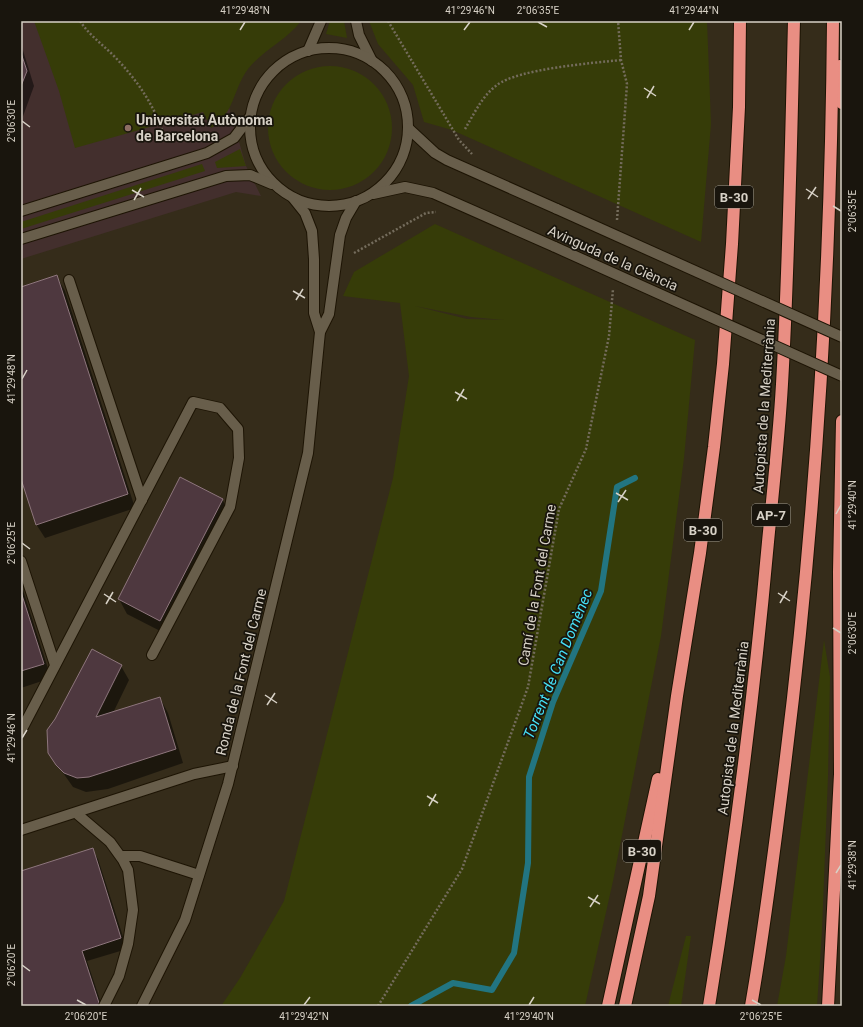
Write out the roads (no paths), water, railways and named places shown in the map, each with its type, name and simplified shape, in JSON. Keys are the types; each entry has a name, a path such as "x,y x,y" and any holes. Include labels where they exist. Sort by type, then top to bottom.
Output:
{"highway":[{"name":"B-30","path":"608,1006 677,696 700,553 723,364 733,229 739,107 740,21"},
{"name":"Autopista de la Mediterrània","path":"709,1006 724,912 752,708 782,386 788,278 794,21"},
{"name":"AP-7","path":"751,1006 773,869 794,697 818,433 826,295 832,121 833,21"},
{"path":"837,21 842,103"},
{"path":"828,1006 840,774 839,572 842,421"},
{"path":"625,1006 649,896 677,696"}],"street":[{"path":"308,51 321,21"},
{"path":"356,21 359,35 372,61"},
{"path":"21,239 226,176 250,175 279,188 292,197 307,203 323,206 340,205 356,201 369,195 383,185 393,173 401,159 406,144 408,128 403,101 394,82 384,70 372,61 357,53 341,49 324,48 308,51 285,62 273,72 263,84 255,100 251,115 250,131 253,146 259,162 267,175 279,188"},
{"path":"21,211 207,153 234,138 251,115"},
{"name":"Avinguda de la Ciència","path":"408,128 435,153 447,160 842,337"},
{"name":"Avinguda de la Ciència","path":"369,195 405,187 432,192 842,376"},
{"name":"Ronda de la Font del Carme","path":"142,1006 184,920 232,766 308,453 320,332 314,312 314,259 312,231 305,213 292,197"},
{"name":"Ronda de la Font del Carme","path":"320,332 330,314 340,235 346,218 356,201"},
{"path":"69,280 142,500"},
{"path":"21,731 193,402 220,408 238,429 239,458 230,508 152,655"},
{"path":"21,561 55,665"},
{"path":"21,830 194,774 232,766"},
{"path":"76,813 110,842 121,856 128,870 133,910 128,944 119,976 104,1006"},
{"path":"121,856 140,856 199,875"}],"waterway":[{"name":"Torrent de Can Domènec","path":"411,1006 453,983 492,990 514,953 528,863 529,777 553,702 601,591 617,487 635,478"}],"place":[{"name":"Universitat Autònoma de Barcelona","path":"128,128"}]}
